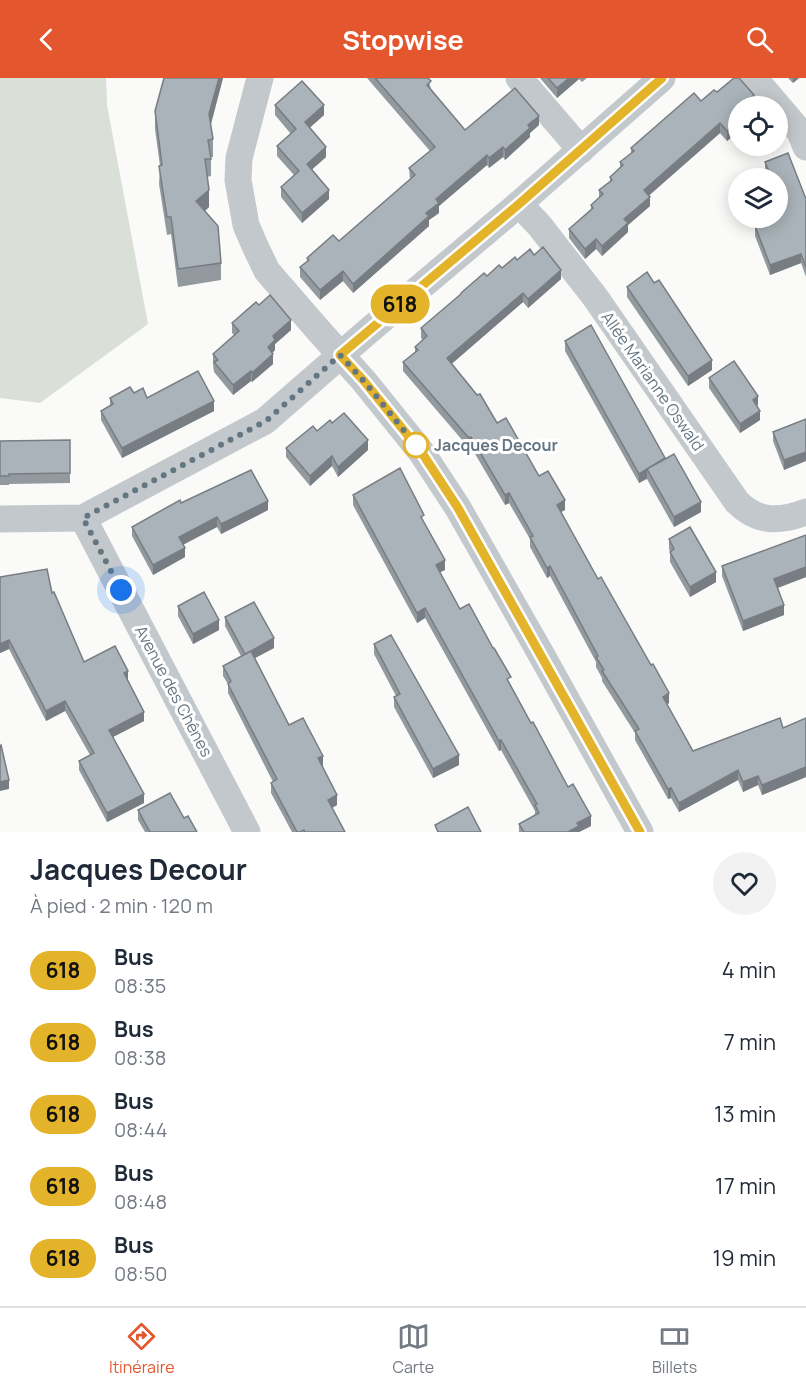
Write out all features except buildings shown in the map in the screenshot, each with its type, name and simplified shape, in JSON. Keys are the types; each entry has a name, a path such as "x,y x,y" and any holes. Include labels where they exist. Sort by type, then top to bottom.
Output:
{"street":[{"path":"260,78 239,158 238,180 246,225 267,271 364,381 422,453 458,508 640,832"},
{"path":"519,78 581,150"},
{"path":"0,519 83,518 266,421 662,78"},
{"path":"754,78 800,132 806,147"},
{"name":"Allée Marianne Oswald","path":"519,204 539,225 595,297 737,502 760,517 790,518 806,512"},
{"name":"Avenue des Chênes","path":"83,518 247,832"}],"shaded area":[{"path":"0,78 106,78 107,105 148,324 40,403 0,398"}],"bus line":[{"name":"618","path":"640,832 458,508 422,453 340,355 519,204 662,78"}],"place":[{"name":"Jacques Decour","path":"416,445"}],"route":[{"path":"121,590 83,518 266,421 340,355 422,453 416,445"}]}
